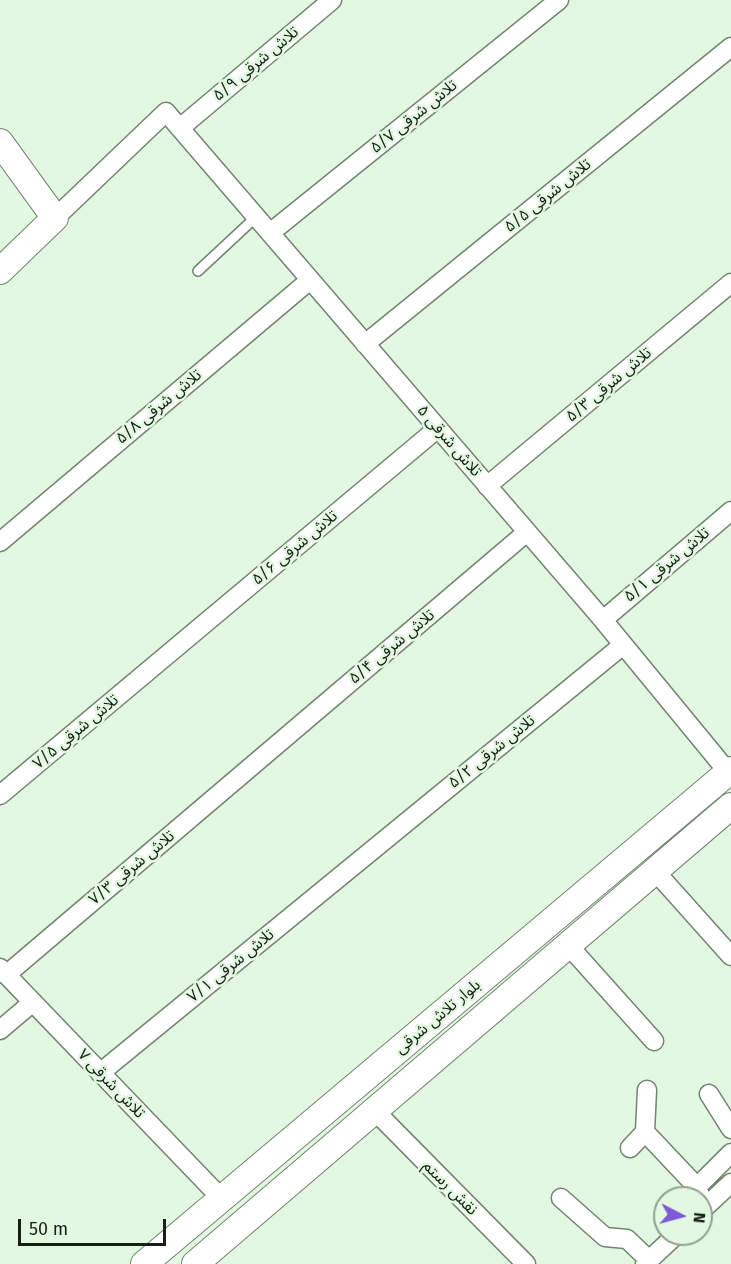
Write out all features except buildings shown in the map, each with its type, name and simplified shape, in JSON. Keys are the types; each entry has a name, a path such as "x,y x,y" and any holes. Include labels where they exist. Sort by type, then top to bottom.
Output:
{"main road":[{"path":"0,142 56,218 0,271"},
{"name":"بلوار تلاش شرقی","path":"144,1264 730,771"},
{"name":"بلوار تلاش شرقی","path":"195,1264 731,806"}],"street":[{"name":"۵/۹ تلاش شرقی","path":"180,128 332,0"},
{"name":"۵/۷ تلاش شرقی","path":"270,233 559,0"},
{"name":"۵/۵ تلاش شرقی","path":"365,344 731,47"},
{"name":"۵ تلاش شرقی","path":"56,218 166,112 730,771"},
{"name":"۵/۸ تلاش شرقی","path":"4,539 310,280"},
{"name":"۵/۳ تلاش شرقی","path":"487,486 731,284"},
{"name":"۵/۶ تلاش شرقی","path":"152,668 438,428"},
{"name":"۵/۱ تلاش شرقی","path":"603,620 731,511"},
{"name":"۵/۴ تلاش شرقی","path":"257,761 527,532"},
{"name":"۵/۲ تلاش شرقی","path":"362,859 623,645"},
{"name":"۷/۵ تلاش شرقی","path":"0,795 152,668"},
{"name":"۷/۳ تلاش شرقی","path":"3,971 257,761"},
{"name":"۷/۱ تلاش شرقی","path":"100,1073 362,859"},
{"path":"656,870 731,956"},
{"path":"568,945 654,1041"},
{"name":"۷ تلاش شرقی","path":"3,971 222,1199"},
{"path":"0,1030 33,1002"},
{"path":"630,1148 645,1132 647,1090"},
{"path":"709,1094 731,1129"},
{"name":"نقش رستم","path":"375,1111 526,1264"},
{"path":"645,1132 689,1186"},
{"path":"710,1186 731,1153"},
{"path":"713,1194 731,1183"},
{"path":"561,1198 605,1237 627,1239 647,1262 664,1246"}],"lane":[{"path":"198,271 256,217"}]}
